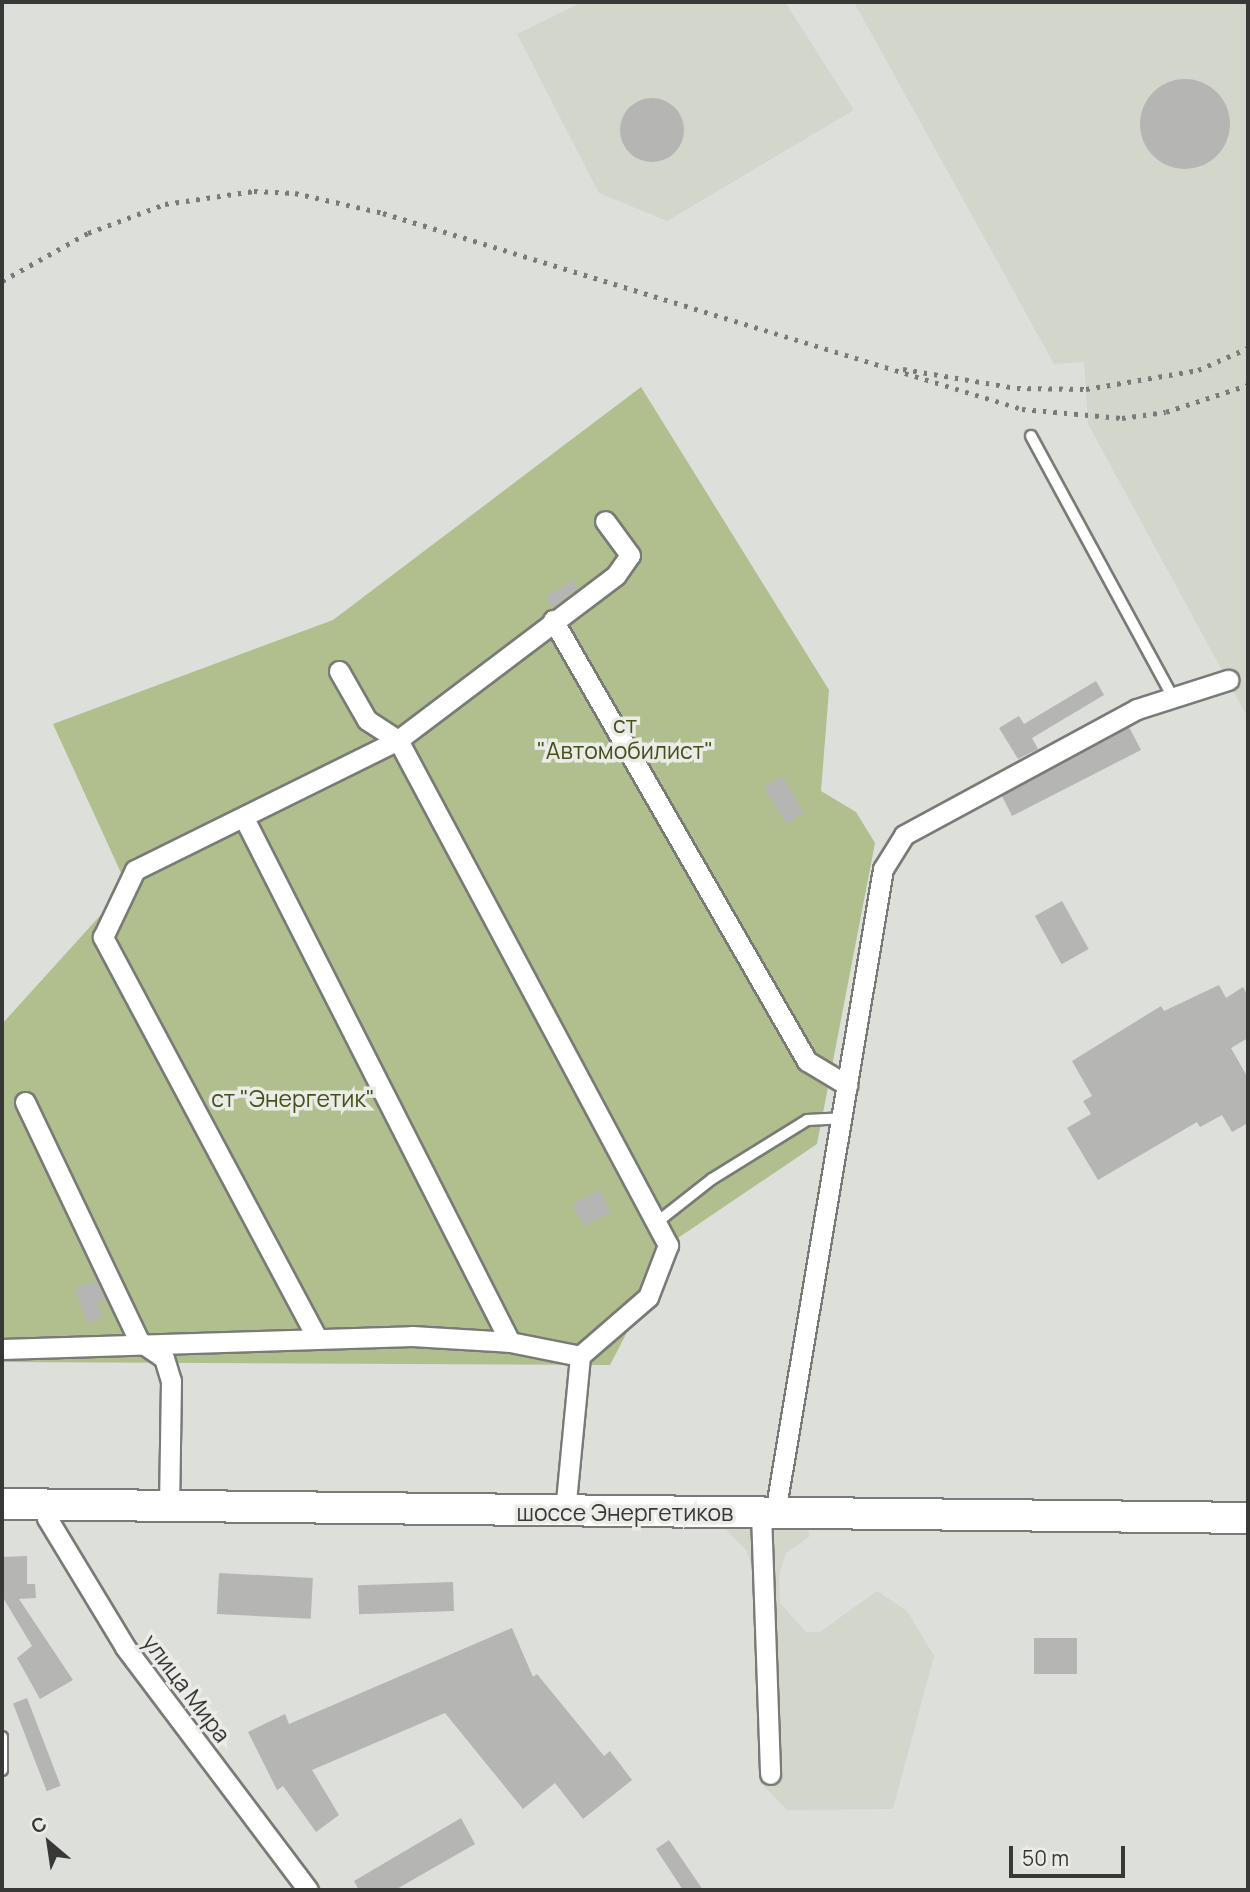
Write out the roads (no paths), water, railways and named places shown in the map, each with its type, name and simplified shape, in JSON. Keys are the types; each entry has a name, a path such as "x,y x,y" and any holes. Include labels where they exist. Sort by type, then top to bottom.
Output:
{"main road":[{"name":"шоссе Энергетиков","path":"2,1504 565,1513 1248,1518"}],"street":[{"path":"317,1338 103,937 135,870 245,820 398,740 521,652 553,620 616,575 630,555 604,521"},
{"path":"553,620 807,1061 846,1086"},
{"path":"339,671 367,720 398,740 668,1245 648,1297 580,1356 565,1513"},
{"path":"770,1774 768,1513 841,1118 883,869 904,835 1137,709 1228,680"},
{"path":"245,820 510,1342"},
{"path":"25,1102 139,1341 164,1358 171,1381 169,1506"},
{"path":"2,1349 139,1341 317,1338 510,1342 580,1356"},
{"name":"улица Мира","path":"47,1504 47,1518 125,1647 308,1890"}],"lane":[{"path":"1031,436 1173,697"},
{"path":"656,1223 712,1179 807,1120 841,1118"},
{"path":"2,1737 2,1770"}],"railway":[{"path":"2,281 88,233 165,204 254,191 295,193 383,213 1022,409 1122,418 1166,412 1248,385"},
{"path":"903,369 1017,388 1086,389 1198,370 1248,348"}],"park label":[{"name":"ст \"Автомобилист\"","path":"625,737"},
{"name":"ст \"Энергетик\"","path":"293,1098"}]}
